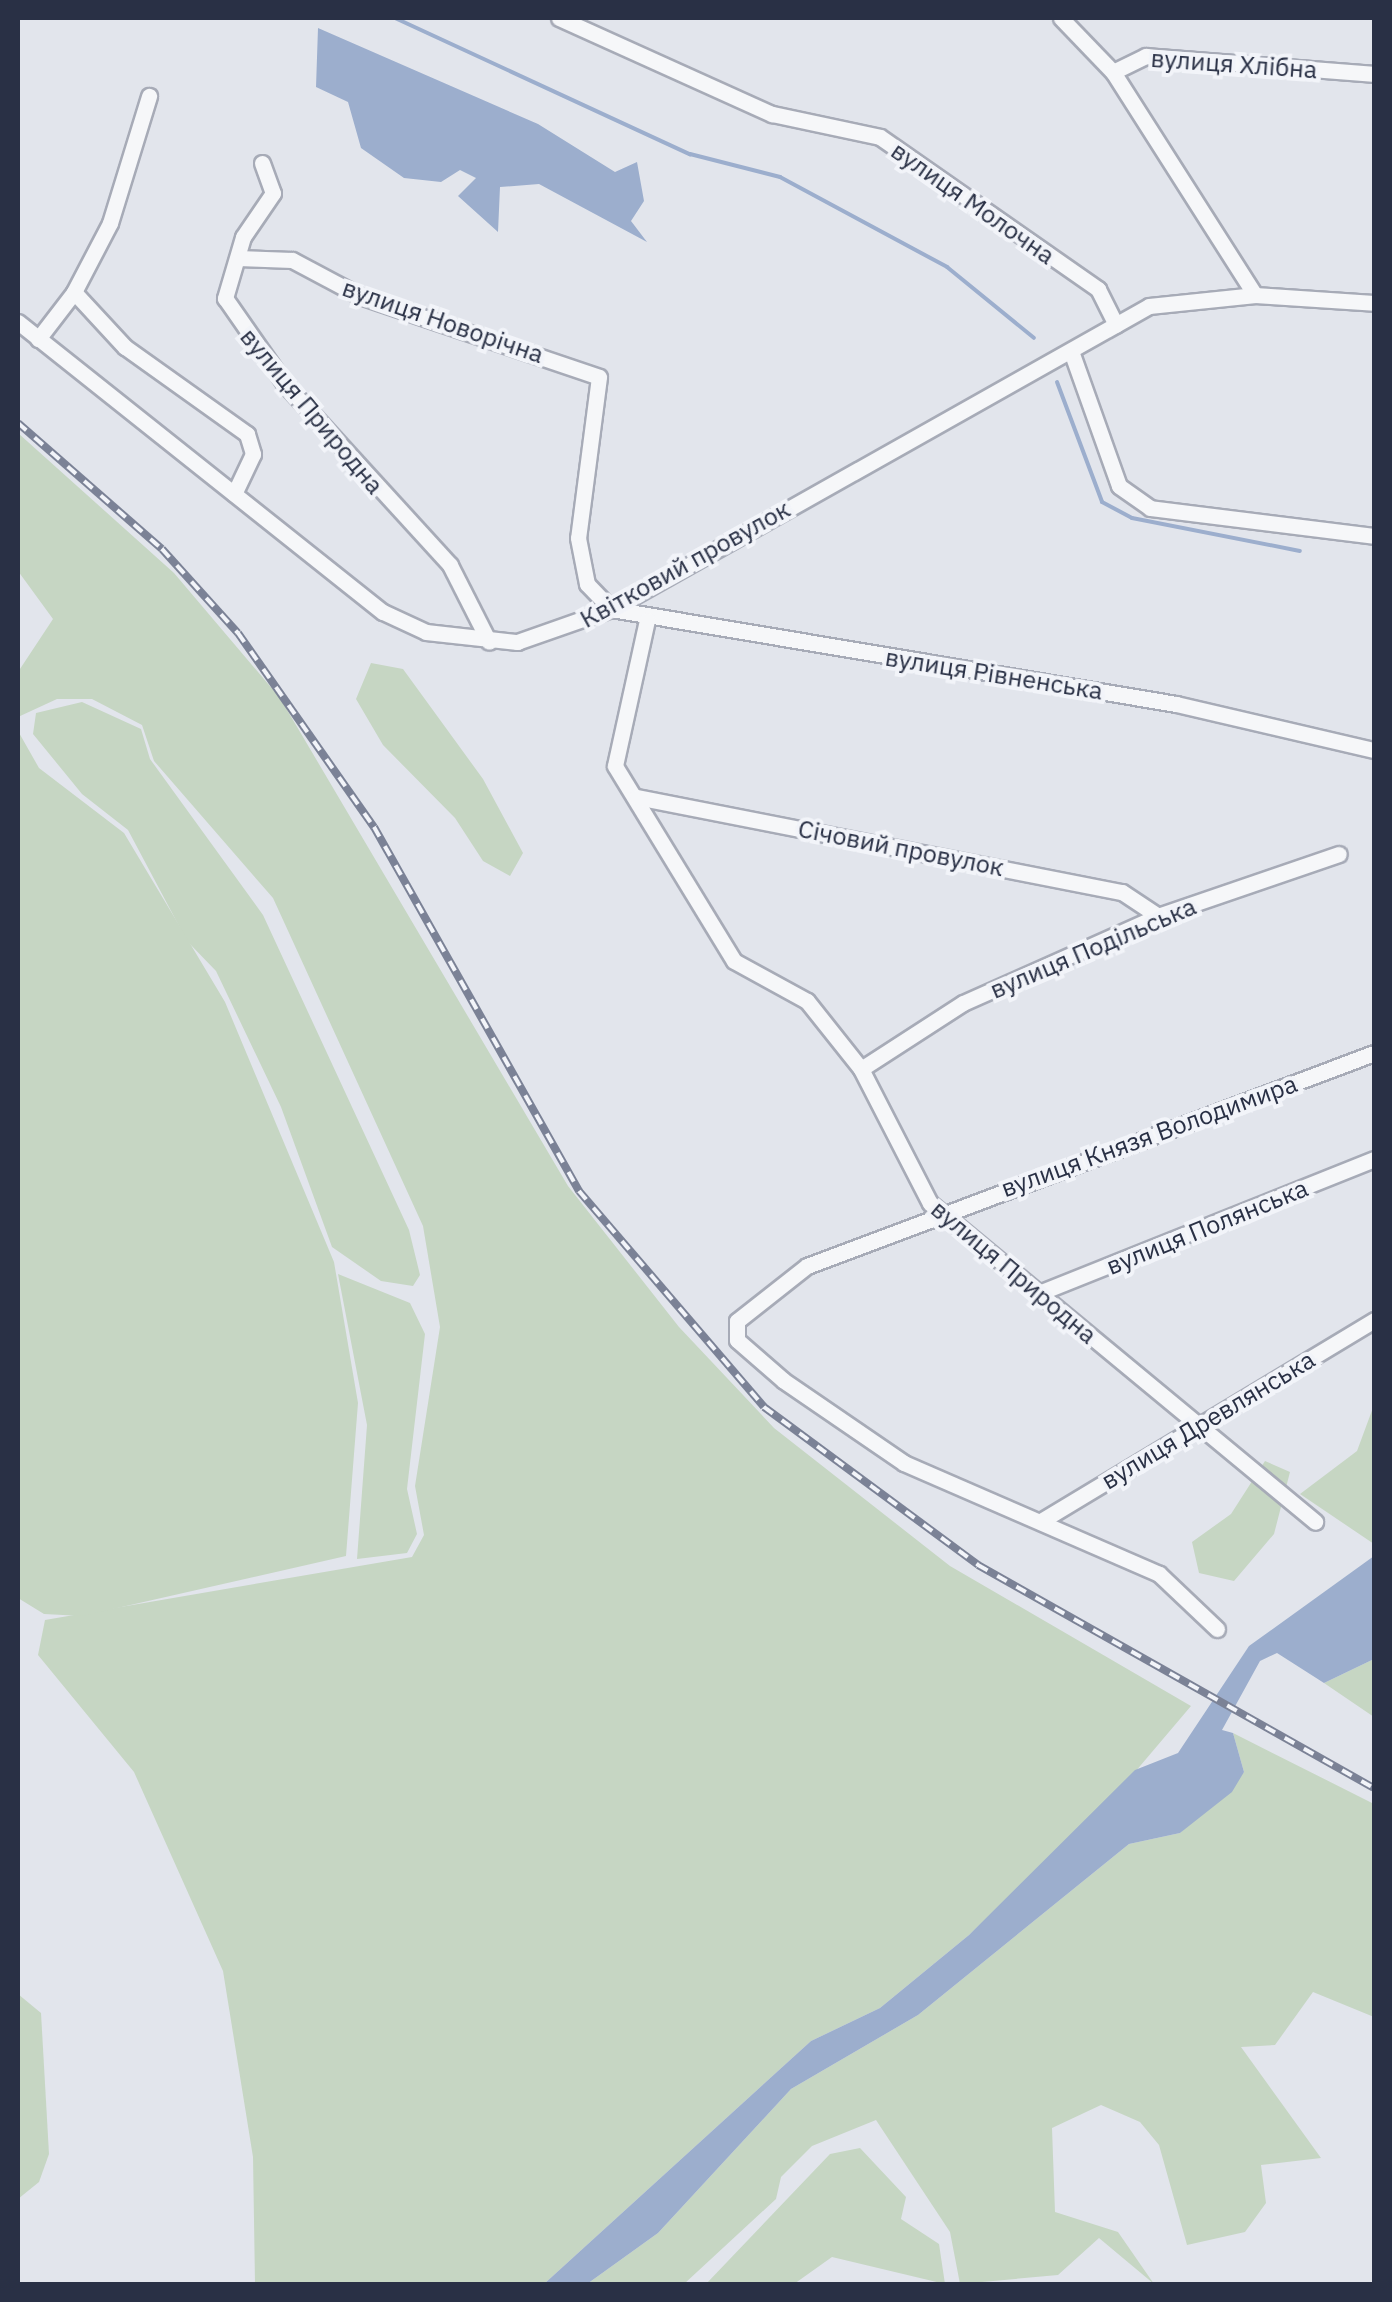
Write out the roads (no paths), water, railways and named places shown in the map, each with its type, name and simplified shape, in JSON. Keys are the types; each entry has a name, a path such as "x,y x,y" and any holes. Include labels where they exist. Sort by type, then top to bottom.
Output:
{"street":[{"name":"вулиця Молочна","path":"559,18 772,114 880,137 1098,289 1116,326"},
{"name":"вулиця Хлібна","path":"1060,18 1113,72 1146,56 1374,74"},
{"path":"1113,72 1255,295"},
{"path":"38,338 74,292 110,223 149,96"},
{"name":"вулиця Природна","path":"262,163 273,192 226,280 232,313 450,564 489,642"},
{"name":"вулиця Новорічна","path":"238,258 292,260 360,296 592,372 599,386 578,538 587,584 611,610"},
{"path":"74,292 125,347 247,434 253,454 234,494"},
{"path":"1116,326 1170,299 1255,295 1374,304"},
{"name":"Квітковий провулок","path":"18,322 383,612 426,632 489,642 558,634 611,610 1116,326"},
{"path":"1071,351 1119,486 1150,508 1374,536"},
{"name":"вулиця Рівненська","path":"611,610 647,620 978,668 1374,750"},
{"name":"вулиця Природна","path":"647,620 614,744 615,766 638,797 734,961 807,1001 861,1069 940,1212 1194,1426 1315,1522"},
{"name":"Січовий провулок","path":"638,797 1122,892 1158,916"},
{"name":"вулиця Подільська","path":"861,1069 963,1003 1158,916 1338,854"},
{"name":"вулиця Князя Володимира","path":"1042,1522 904,1463 784,1380 737,1340 737,1321 769,1303 807,1266 940,1212 1374,1053"},
{"name":"вулиця Полянська","path":"1039,1293 1374,1159"},
{"name":"вулиця Древлянська","path":"1042,1522 1194,1426 1374,1320"},
{"path":"1042,1522 1159,1574 1216,1629"}],"water":[{"path":"318,28 538,124 615,172 637,162 644,201 631,221 647,242 539,184 500,187 498,232 458,196 476,178 460,170 441,182 404,178 361,148 348,102 316,87"},
{"path":"1374,1556 1374,1659 1324,1683 1277,1653 1260,1661 1222,1730 1233,1733 1244,1772 1232,1792 1180,1833 1129,1844 918,2015 791,2089 658,2233 587,2284 544,2284 811,2041 880,2008 969,1935 1135,1770 1178,1753 1249,1646"}],"waterway":[{"path":"395,18 690,154 780,177 947,267 1034,338"},
{"path":"1057,382 1102,502 1132,518 1300,551"}],"railway":[{"path":"18,423 162,549 238,633 374,827 579,1191 764,1407 978,1565 1374,1788"}]}
